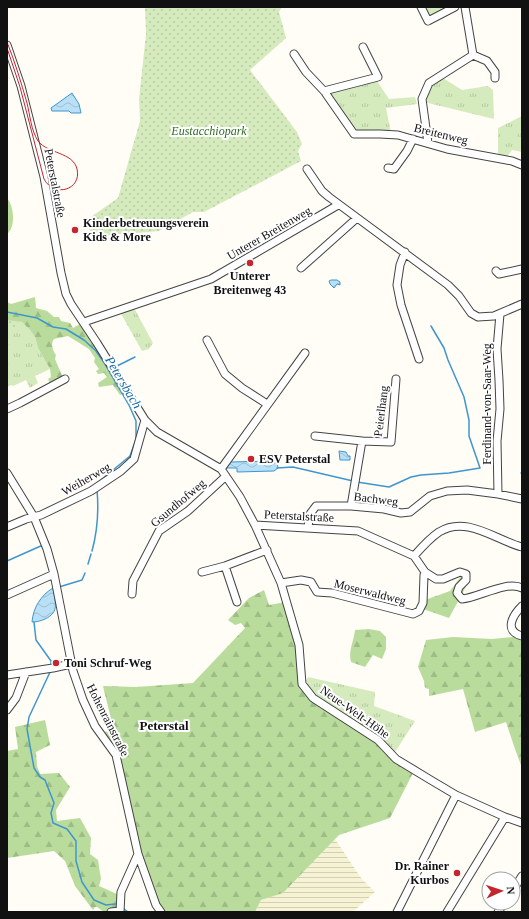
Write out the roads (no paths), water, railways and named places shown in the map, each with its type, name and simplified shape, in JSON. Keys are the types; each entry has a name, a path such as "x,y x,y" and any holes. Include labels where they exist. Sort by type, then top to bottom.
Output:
{"street":[{"path":"421,7 428,21 455,7"},
{"path":"465,7 472,55"},
{"name":"Peterstalstraße","path":"7,45 21,86 44,177 64,287 71,304 84,322 145,420 157,432 221,469 240,497 255,525 358,531 414,556"},
{"path":"294,54 306,72 324,91 378,77 363,47"},
{"path":"472,55 487,61 495,72 495,78"},
{"path":"428,143 422,99 429,83 472,55"},
{"name":"Breitenweg","path":"324,91 354,134 398,135 447,148 507,160 522,165"},
{"path":"388,168 394,169 398,165 413,139"},
{"path":"308,169 322,191 338,205 405,252 448,285 459,296 471,313 478,317 494,316 522,304"},
{"name":"Unterer Breitenweg","path":"84,322 211,279 338,205"},
{"path":"301,268 357,218"},
{"path":"405,252 400,265 397,285 401,305 419,359"},
{"path":"496,271 499,274 522,269"},
{"name":"Ferdinand-von-Saar-Weg","path":"498,494 497,441 500,409 497,350 500,314"},
{"path":"207,340 225,374 242,388 267,404"},
{"path":"221,469 304,353"},
{"path":"7,409 65,379"},
{"name":"Peierlhang","path":"314,436 362,441 390,442 396,380"},
{"name":"Weiherweg","path":"7,527 26,519 41,515 97,487 134,459 145,420"},
{"name":"Peierlhang","path":"351,506 362,441"},
{"name":"Hohenrainstraße","path":"7,473 34,517 48,549 71,664 83,700 95,726 116,756 138,854 156,906 160,912"},
{"name":"Gsundhofweg","path":"132,594 133,581 159,531 188,511 226,476"},
{"name":"Bachweg","path":"308,527 310,514 316,506 351,506 384,509 401,513 410,512 430,496 447,491 468,490 522,499"},
{"name":"Neue-Welt-Höhe","path":"255,525 280,583 299,645 302,684 313,698 378,740 396,759 456,795 504,817 522,823"},
{"path":"522,547 473,528 455,526 439,532 414,556 425,572 440,579 460,572 466,574 466,580 459,587 457,593 462,599 493,590 515,586 522,588"},
{"path":"202,572 225,566 267,550"},
{"path":"225,566 237,602"},
{"name":"Moserwaldweg","path":"280,583 301,580 310,582 318,592 332,593 413,614 419,611 423,604 425,572"},
{"path":"7,595 54,574"},
{"path":"522,606 512,618 511,626 512,630 516,634 522,636"},
{"path":"7,675 71,664"},
{"path":"7,710 16,698 26,672"},
{"path":"397,912 456,795"},
{"path":"447,912 504,817"},
{"path":"111,912 120,911 121,892 138,854"}],"water":[{"path":"72,93 79,104 81,113 52,111 51,108"},
{"path":"337,280 340,282 340,285 337,284 334,288 330,284 329,281"},
{"path":"339,451 346,452 348,456 350,456 350,460 340,460"},
{"path":"277,461 278,468 274,471 237,472 237,468 226,468 229,462"},
{"path":"53,588 55,610 50,616 43,620 32,622 38,602"}],"waterway":[{"name":"Petersbach","path":"7,312 37,318 53,327 66,329 84,340 96,351 129,405 136,421 136,439 130,456 96,484"},
{"path":"357,482 389,487 411,477 480,468 469,436 469,420 464,397 444,348 431,326"},
{"path":"117,366 135,357"},
{"path":"277,468 293,467 353,481"},
{"name":"Petersbach","path":"92,551 98,520 97,490"},
{"path":"7,561 43,545"},
{"name":"Petersbach","path":"88,564 91,554"},
{"name":"Petersbach","path":"59,587 82,580 85,573"},
{"name":"Petersbach","path":"34,622 36,640 51,661 51,665"},
{"name":"Petersbach","path":"51,670 29,717 27,729 34,768 40,777 45,780 54,803 51,813 53,823 67,829 76,841 76,861 82,882 94,900 106,905 115,904"},
{"name":"Petersbach","path":"124,909 128,912"}],"tram line":[{"path":"7,42 27,103 32,127 38,141 42,145 66,156 75,163 77,169 75,182 66,189 60,190 54,188 48,185 44,179 20,87 7,48"}],"place":[{"name":"Kinderbetreuungsverein Kids & More","path":"75,230"},
{"name":"Unterer Breitenweg 43","path":"250,263"},
{"name":"ESV Peterstal","path":"251,459"},
{"name":"Toni Schruf-Weg","path":"56,663"},
{"name":"Dr. Rainer Kurbos","path":"457,873"}],"district":[{"name":"Peterstal","path":"164,725"}],"park label":[{"name":"Eustacchiopark","path":"209,131"}]}
